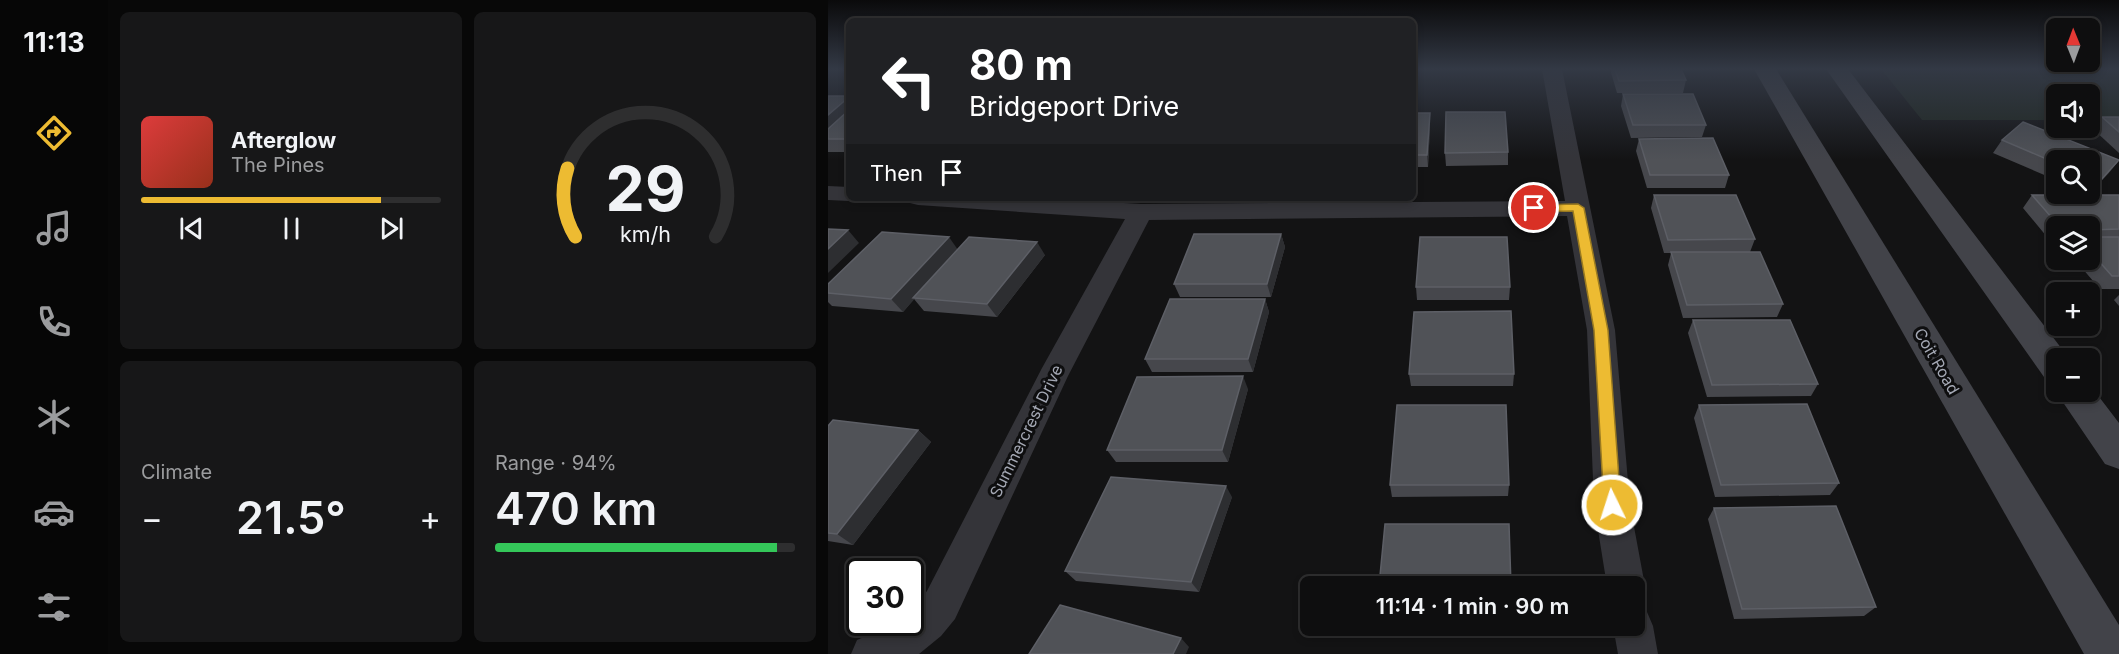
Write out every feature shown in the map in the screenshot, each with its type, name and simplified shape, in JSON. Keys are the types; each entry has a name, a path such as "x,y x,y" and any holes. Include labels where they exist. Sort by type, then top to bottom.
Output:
{"main road":[{"name":"Coit Road","path":"1783,100 2109,654"},
{"path":"1859,100 2046,353"},
{"path":"2082,402 2119,452"}],"street":[{"path":"1558,100 1601,330 1612,505 1624,576"},
{"path":"828,193 846,194"},
{"path":"966,201 1141,212 1578,208"},
{"name":"Summercrest Drive","path":"887,649 931,619 941,605 1053,376 1141,212"},
{"path":"1635,636 1638,654"}],"shaded area":[{"path":"1906,100 2046,100 2046,120 1922,120"},
{"path":"2100,100 2119,100 2119,120 2100,120"}],"building":[{"path":"828,100 846,100 846,100 828,115"},
{"path":"1625,100 1695,100 1706,125 1633,125"},
{"path":"1446,112 1505,112 1508,152 1445,153"},
{"path":"846,113 846,139 828,139 828,129"},
{"path":"1416,113 1430,113 1427,155 1416,155"},
{"path":"2102,117 2119,117 2119,132"},
{"path":"2023,122 2046,131 2046,138 2063,138 2094,150 2046,150 2046,159 2002,140"},
{"path":"1713,138 1729,175 1650,175 1639,139"},
{"path":"2100,152 2119,160 2100,181"},
{"path":"1654,195 1736,195 1755,239 1668,240"},
{"path":"2032,195 2046,195 2046,204 2100,204 2100,195 2119,195 2119,229 2100,230 2100,216 2050,216"},
{"path":"828,229 848,230 828,249"},
{"path":"882,232 949,237 891,299 828,293 828,284"},
{"path":"1194,234 1281,234 1267,284 1174,284"},
{"path":"969,237 1037,242 987,304 913,298"},
{"path":"1420,237 1507,237 1510,287 1416,287"},
{"path":"2100,237 2119,237 2119,276 2112,276 2100,262"},
{"path":"1671,252 1760,252 1783,304 1687,305"},
{"path":"1170,299 1265,299 1248,359 1145,359"},
{"path":"1511,311 1514,374 1409,374 1414,312"},
{"path":"1693,320 1790,320 1818,384 1712,385"},
{"path":"1243,376 1222,450 1107,450 1137,377"},
{"path":"1807,404 1839,483 1721,485 1699,405"},
{"path":"1397,405 1506,405 1509,485 1390,485"},
{"path":"833,420 918,430 837,534 828,533 828,426"},
{"path":"1111,477 1226,486 1191,582 1065,571"},
{"path":"1836,506 1876,607 1742,609 1714,508"},
{"path":"1385,524 1509,524 1511,576 1380,576"},
{"path":"1060,605 1181,638 1173,654 1029,654"}],"route":[{"path":"1534,208 1578,208 1601,330 1612,505"}]}
